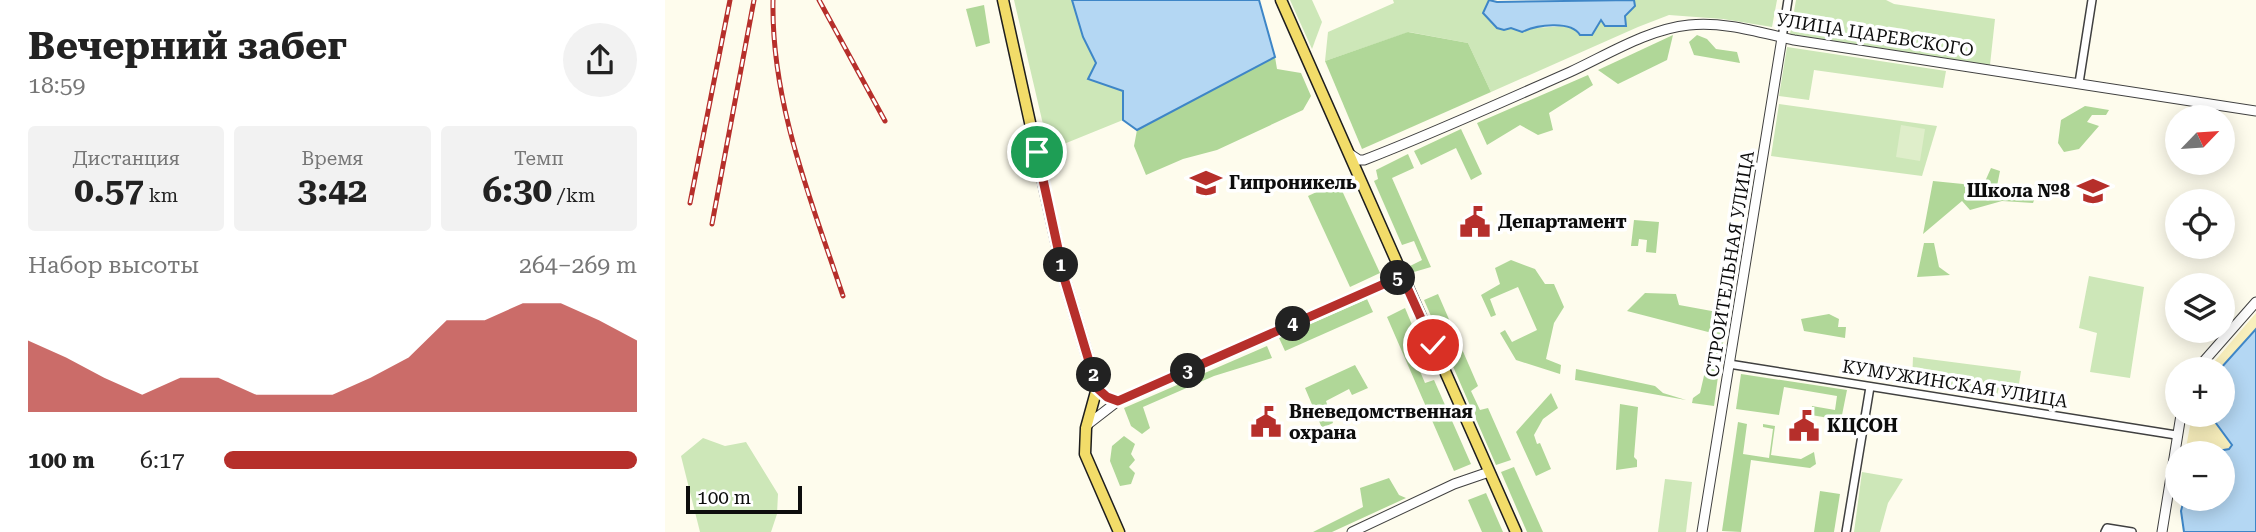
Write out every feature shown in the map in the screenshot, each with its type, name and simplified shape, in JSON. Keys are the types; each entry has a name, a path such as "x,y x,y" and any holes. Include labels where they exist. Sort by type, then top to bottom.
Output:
{"main road":[{"path":"1003,0 1065,281 1097,388 1084,444 1088,464 1119,532"},
{"path":"1281,0 1516,532"}],"street":[{"name":"СТРОИТЕЛЬНАЯ УЛИЦА","path":"1702,532 1788,0"},
{"path":"2079,83 2092,0"},
{"name":"УЛИЦА ЦАРЕВСКОГО","path":"1364,160 1463,120 1637,42 1673,28 1708,25 2256,111"},
{"path":"1348,153 1364,160 1359,179"},
{"path":"1087,425 1118,401 1402,276"},
{"path":"2208,357 2256,302"},
{"name":"КУМУЖИНСКАЯ УЛИЦА","path":"1729,364 2176,435"},
{"path":"1846,532 1870,387"},
{"path":"1097,388 1107,397 1118,401"},
{"path":"2162,532 2178,427"},
{"path":"1352,532 1454,484 1489,472"},
{"path":"2105,532 2107,528 2132,532"}],"green space":[{"path":"1014,0 1072,0 1083,37 1097,63 1123,90 1123,120 1049,150"},
{"path":"1290,0 1312,0 1322,22 1312,49"},
{"path":"1393,0 1489,0 1483,13 1515,29 1568,26 1577,29 1580,35 1592,35 1601,20 1625,16 1635,6 1634,0 1777,0 1772,27 1723,19 1669,15 1491,92 1468,43 1409,32 1325,61 1328,32 1394,3"},
{"path":"1796,0 1886,0 1894,4 1995,19 1990,65 1790,34"},
{"path":"984,5 990,43 976,47 966,9"},
{"path":"1408,32 1468,43 1491,92 1362,149 1325,61"},
{"path":"1673,35 1667,60 1618,84 1598,70"},
{"path":"1697,35 1707,39 1716,49 1737,52 1740,63 1694,55 1689,42"},
{"path":"1787,47 1946,71 1943,88 1814,70 1809,100 1779,96"},
{"path":"1275,57 1277,69 1301,73 1311,96 1303,110 1217,150 1183,159 1146,175 1134,146 1137,130"},
{"path":"1588,75 1593,85 1549,113 1553,130 1538,135 1520,125 1487,145 1477,123"},
{"path":"1779,104 1937,126 1922,176 1771,156"},
{"path":"2085,106 2109,110 2106,115 2092,115 2087,122 2099,126 2079,149 2064,152 2058,143 2061,120"},
{"path":"1901,125 1925,129 1920,161 1896,157"},
{"path":"1461,129 1482,174 1471,180 1456,148 1421,165 1414,151"},
{"path":"1408,154 1414,168 1392,178 1431,267 1414,272 1410,266 1422,260 1414,241 1402,245 1374,181 1378,179 1376,170"},
{"path":"1991,168 2000,171 1996,191 2036,195 2033,203 2002,201 1970,210 1962,201 1923,234 1933,181 1983,186"},
{"path":"1338,182 1380,273 1350,287 1308,196"},
{"path":"1634,220 1659,222 1656,253 1646,252 1647,240 1639,239 1638,246 1631,246"},
{"path":"1924,243 1934,243 1939,267 1950,275 1917,277"},
{"path":"1511,260 1535,269 1545,284 1554,284 1564,307 1554,323 1546,359 1561,365 1560,374 1516,360 1500,333 1505,330 1512,342 1537,330 1518,287 1490,299 1496,315 1491,317 1481,295 1500,284 1495,268"},
{"path":"2089,276 2144,287 2130,378 2090,372 2097,333 2079,328"},
{"path":"1645,293 1676,294 1679,305 1728,314 1721,355 1709,353 1712,333 1627,311"},
{"path":"1438,294 1478,386 1471,391 1480,410 1488,408 1511,460 1496,465 1424,300"},
{"path":"1367,299 1373,312 1285,351 1279,338"},
{"path":"1405,308 1423,351 1414,357 1425,383 1434,380 1471,464 1454,471 1387,317"},
{"path":"1829,314 1839,319 1838,327 1846,327 1845,338 1804,331 1801,319"},
{"path":"1267,346 1272,358 1214,376 1143,407 1150,428 1142,434 1131,426 1124,408"},
{"path":"1913,357 2021,371 2018,390 1999,387 1997,396 1912,382"},
{"path":"1355,365 1368,388 1352,395 1349,389 1326,401 1333,423 1322,428 1305,388"},
{"path":"1706,367 1719,369 1714,406 1692,403 1693,398 1700,393"},
{"path":"1576,369 1655,386 1663,393 1686,400 1575,380"},
{"path":"1741,374 1847,390 1841,420 1811,415 1812,406 1835,410 1837,396 1784,387 1779,415 1736,409"},
{"path":"1551,393 1558,408 1543,419 1534,435 1551,469 1536,476 1516,432"},
{"path":"1620,404 1638,407 1634,457 1637,467 1616,470"},
{"path":"1738,422 1747,424 1743,454 1769,458 1773,429 1763,427 1763,424 1775,426 1771,455 1801,459 1814,452 1816,464 1810,468 1751,460 1741,532 1722,531"},
{"path":"1124,436 1135,444 1131,454 1135,460 1129,467 1135,473 1131,484 1120,486 1110,461 1112,446"},
{"path":"703,438 725,446 746,442 778,494 777,514 771,532 700,532 681,456"},
{"path":"1514,467 1543,532 1527,532 1501,472"},
{"path":"1862,472 1903,479 1888,503 1880,532 1854,532"},
{"path":"1389,478 1399,495 1406,498 1332,532 1313,532 1363,507 1360,488"},
{"path":"1665,479 1692,482 1686,532 1658,532"},
{"path":"1820,491 1840,494 1834,532 1814,532"},
{"path":"1486,493 1503,532 1482,532 1468,500"}],"sand":[{"path":"2256,313 2256,329 2231,357 2218,357 2230,343 2235,343 2235,338"},
{"path":"2190,427 2220,427 2228,441 2187,441"}],"water":[{"path":"1072,0 1259,0 1275,57 1137,130 1123,120 1123,91 1088,79 1096,63 1083,37"},
{"path":"1489,0 1634,0 1635,6 1625,16 1626,26 1605,26 1601,20 1592,35 1580,35 1569,27 1561,26 1536,27 1522,32 1511,28 1497,28 1483,13"},
{"path":"2256,329 2256,532 2184,532 2181,511 2235,511 2235,441 2229,441 2219,427 2235,427 2235,357 2231,357"}],"railway":[{"path":"690,203 730,0"},
{"path":"712,224 754,0"},
{"path":"773,0 774,38 786,114 806,187 843,296"},
{"path":"819,0 885,121"}],"place":[{"name":"Гипроникель","path":"1206,183"},
{"name":"Школа №8","path":"2093,191"},
{"name":"Департамент","path":"1475,222"},
{"name":"Вневедомственная охрана","path":"1266,422"},
{"name":"КЦСОН","path":"1804,426"}],"route":[{"path":"1037,152 1070,300 1097,388 1107,397 1118,401 1402,276 1433,345"}]}
